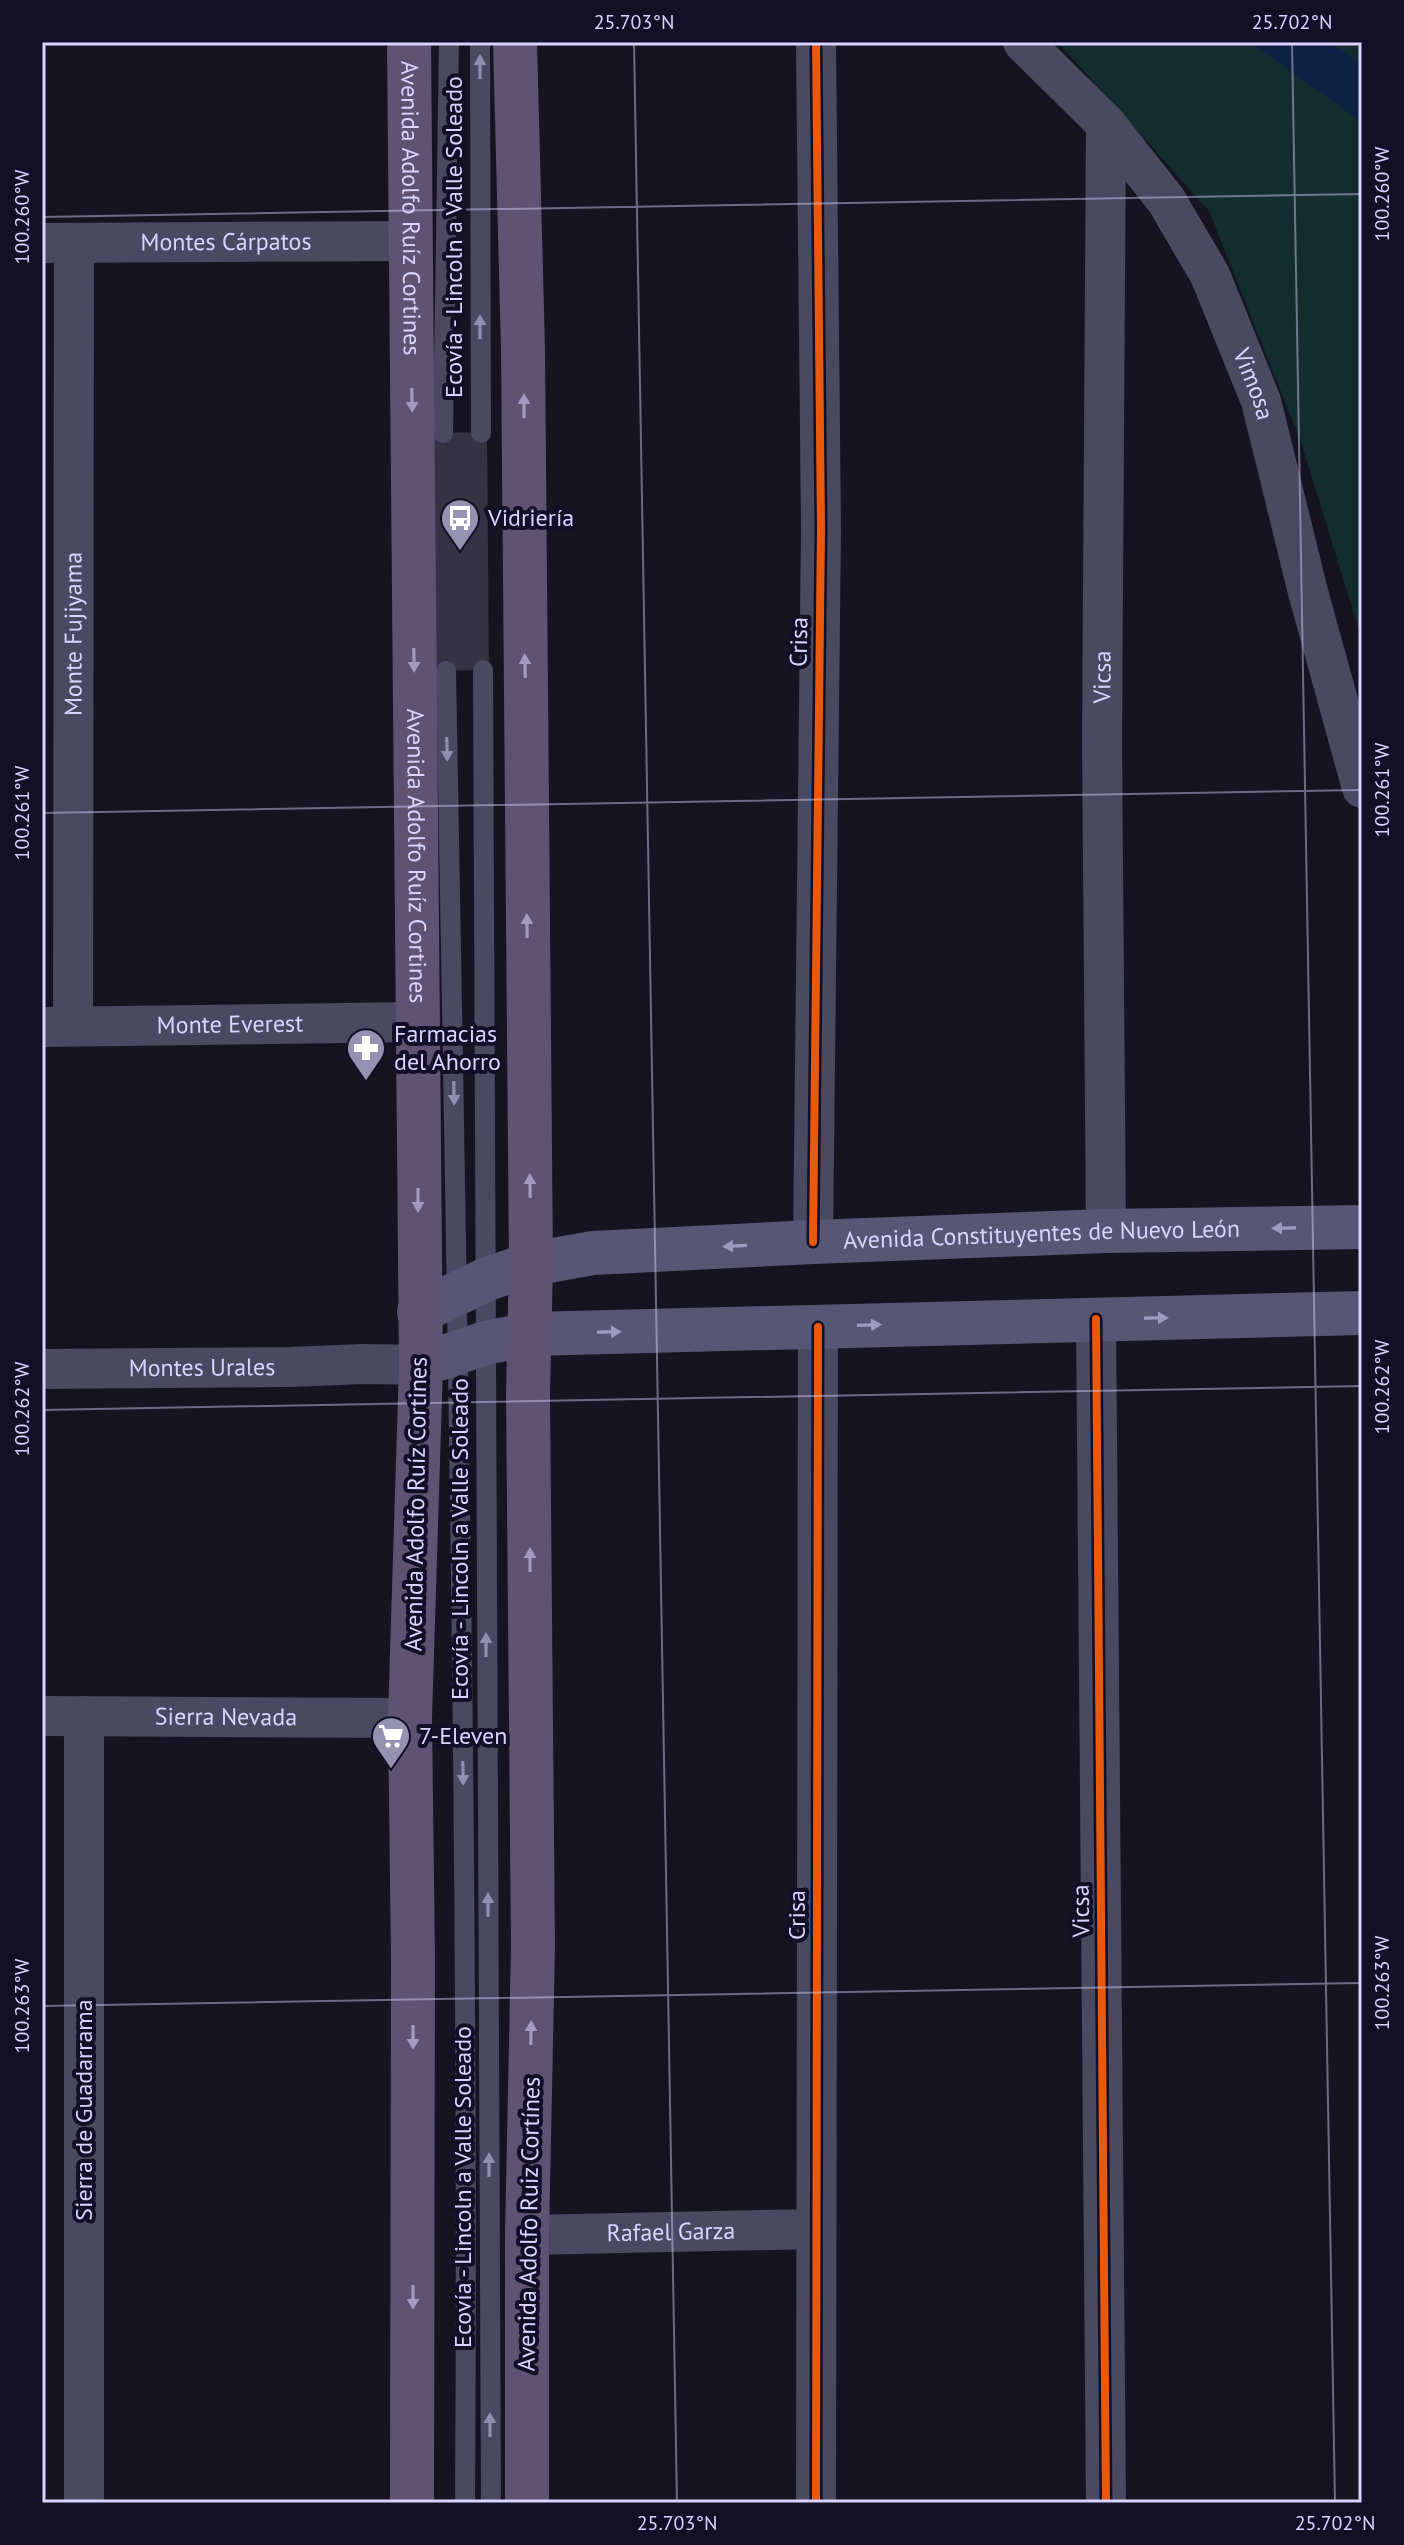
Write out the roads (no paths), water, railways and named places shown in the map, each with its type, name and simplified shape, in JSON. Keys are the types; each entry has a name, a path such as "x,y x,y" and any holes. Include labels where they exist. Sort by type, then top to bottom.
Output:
{"main road":[{"name":"Avenida Adolfo Ruíz Cortines","path":"409,42 417,1022 454,1296 455,1354 410,1718 412,2503"},
{"path":"515,42 523,349 531,1334"},
{"name":"Avenida Constituyentes de Nuevo León","path":"454,1296 531,1264 593,1253 1106,1231 1362,1227"},
{"path":"455,1354 531,1334 1362,1313"},
{"name":"Avenida Adolfo Ruiz Cortínes","path":"527,2503 527,2235 533,1946 528,1395 531,1334"}],"street":[{"name":"Crisa","path":"813,1242 821,529 816,42"},
{"name":"Vimosa","path":"1023,42 1106,124 1166,200 1210,275 1261,401 1308,592 1362,788"},
{"name":"Vicsa","path":"1106,124 1102,726 1106,1231"},
{"name":"Montes Cárpatos","path":"58,243 410,241"},
{"name":"Monte Fujiyama","path":"57,1026 58,243"},
{"name":"Monte Everest","path":"57,1026 417,1022"},
{"path":"363,1364 454,1296"},
{"name":"Vicsa","path":"1096,1319 1106,2503"},
{"name":"Crisa","path":"816,2503 818,1327"},
{"name":"Montes Urales","path":"42,1369 290,1367 363,1364 455,1354"},
{"name":"Sierra Nevada","path":"42,1716 410,1718"},
{"name":"Sierra de Guadarrama","path":"84,1716 84,2503"},
{"name":"Rafael Garza","path":"527,2235 816,2229"}],"lane":[{"path":"443,433 449,42"},
{"name":"Ecovía - Lincoln a Valle Soleado","path":"480,42 481,433"},
{"name":"Ecovía - Lincoln a Valle Soleado","path":"483,670 454,1296 491,2503"},
{"path":"446,671 454,1296"},
{"path":"455,1354 467,2124 465,2503"}],"water":[{"path":"1250,42 1330,42 1362,64 1362,122"}],"place":[{"name":"Vidriería","path":"460,552"},
{"name":"Farmacias del Ahorro","path":"366,1082"},
{"name":"7-Eleven","path":"391,1770"}]}
